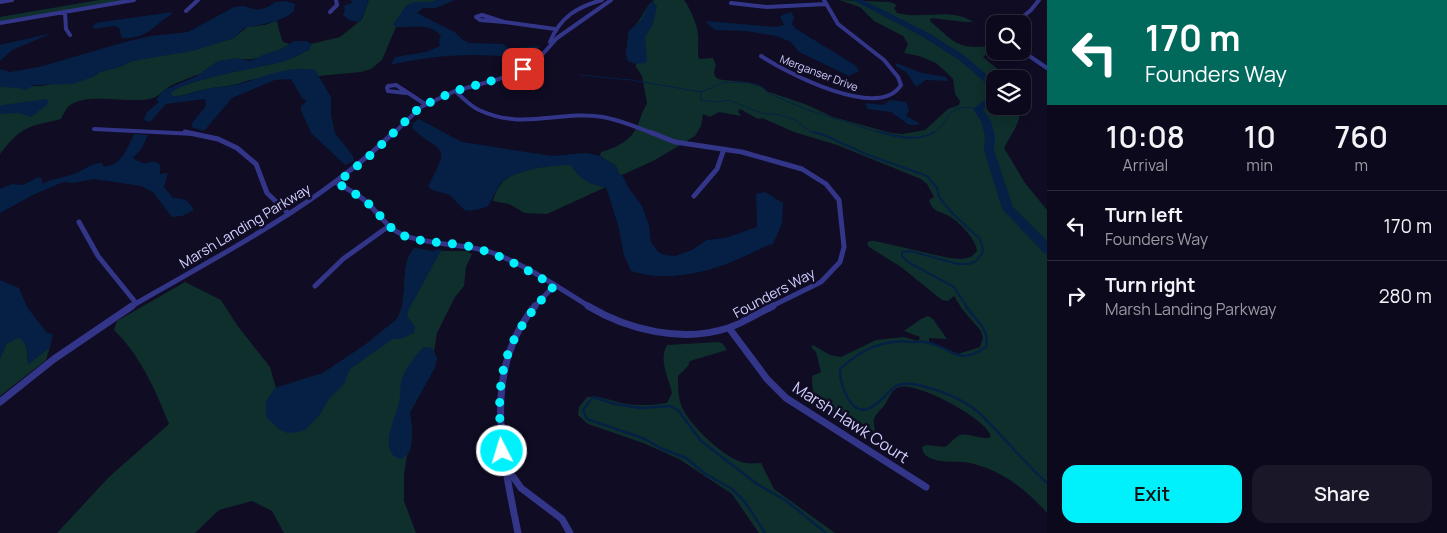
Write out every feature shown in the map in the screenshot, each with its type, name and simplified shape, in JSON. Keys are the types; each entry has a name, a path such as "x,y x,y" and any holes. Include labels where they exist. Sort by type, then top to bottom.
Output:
{"street":[{"path":"0,2 10,0"},
{"path":"0,23 134,0"},
{"path":"186,11 198,0"},
{"path":"330,12 337,5 336,0"},
{"name":"Marsh Landing Parkway","path":"550,44 555,29 561,20 571,12 602,0"},
{"name":"Marsh Landing Parkway","path":"0,402 54,359 136,303 289,214 337,183 373,154 415,111 455,91 519,71 536,61 550,44 611,0"},
{"path":"1025,15 1039,0"},
{"path":"731,3 759,8 825,2"},
{"name":"Merganser Drive","path":"761,56 780,68 853,96 878,99 896,93 901,83 896,74 867,45 838,23 825,2"},
{"path":"65,12 66,29 70,35"},
{"path":"504,22 482,15 476,17 480,20 555,29"},
{"path":"1031,57 1047,68"},
{"name":"Founders Way","path":"337,183 364,200 389,226 401,234 417,240 461,245 492,253 520,265 599,314 637,328 684,335 714,332 729,328 821,282 840,262 844,247 841,207 835,193 810,172 724,149 675,142 623,122 602,117 570,116 532,121 502,119 477,109 455,91"},
{"path":"406,93 426,104"},
{"path":"94,129 187,133 203,136 229,145 254,162 266,190 289,214"},
{"path":"694,196 716,171 721,163 724,149"},
{"path":"79,222 98,256 136,303"},
{"path":"315,286 343,259 389,226"},
{"path":"518,533 505,465 499,416 501,382 504,364 518,330 534,307 554,286"},
{"name":"Marsh Hawk Court","path":"729,328 767,379 786,398 926,487"},
{"path":"505,465 520,487 568,524 570,533"}],"green space":[{"path":"99,0 125,0 0,22 0,17"},
{"path":"369,0 437,0 429,3 422,2 400,15 394,24 396,27 382,60 371,69 361,72 318,76 315,70 249,80 180,96 172,96 170,94 176,89 203,79 287,60 309,50 311,44 340,37 362,19"},
{"path":"654,0 684,0 693,16 697,30 699,59 713,58 716,65 714,74 718,79 758,85 766,91 805,104 833,117 891,133 902,134 925,130 948,109 959,105 960,101 955,94 953,79 936,63 919,56 904,53 908,44 903,36 874,21 860,7 839,0 890,2 897,5 894,8 897,13 906,15 955,15 973,22 931,18 930,21 958,44 972,47 986,46 986,54 983,57 999,70 986,70 986,115 1019,115 1018,123 1004,148 1025,183 1047,210 1047,513 1022,488 992,470 970,463 934,460 924,453 922,447 926,445 945,447 956,437 962,435 983,438 991,437 987,429 978,421 951,403 921,390 909,387 897,388 875,416 876,434 864,436 821,410 813,399 812,376 821,372 816,352 811,347 813,345 830,355 841,357 876,340 904,337 918,341 920,337 904,331 928,316 933,319 947,339 929,338 929,342 958,354 980,347 983,338 981,331 962,309 954,296 948,301 942,300 901,267 867,244 869,241 875,241 949,258 962,259 971,257 977,251 970,236 961,225 932,206 929,200 934,197 927,184 921,179 837,145 794,132 762,118 758,119 740,109 738,112 741,116 719,112 710,117 703,114 701,126 695,136 655,160 622,175 619,174 616,166 600,156 601,152 619,145 633,134 647,104 642,76 636,64 628,61 626,53 629,31"},
{"path":"277,21 283,42 290,44 280,49 261,57 244,59 189,78 172,85 153,98 144,100 86,99 77,102 68,107 61,119 33,126 20,133 0,154 0,87 41,86 93,77 100,72 132,61 203,47 234,38 247,27 265,25"},
{"path":"571,164 577,173 586,180 595,185 606,187 547,214 525,213 509,204 493,201 500,185 507,178 515,174 555,165"},
{"path":"415,248 431,251 466,251 472,254 466,267 464,286 455,297 437,333 434,352 437,358 435,367 409,414 412,428 411,448 407,455 404,475 404,501 416,533 284,533 272,511 252,501 219,510 195,533 57,533 109,477 169,424 153,386 139,362 114,330 117,321 185,282 221,300 237,325 270,367 276,388 323,373 365,345 397,319 403,301 407,262"},
{"path":"19,337 26,346 28,364 50,347 46,360 0,396 0,359 6,344"},
{"path":"719,342 727,350 690,361 688,366 678,376 680,400 686,414 700,432 729,456 746,463 761,463 774,489 835,533 759,533 732,494 679,459 643,443 588,424 578,415 579,407 587,397 602,398 632,405 667,403 672,393 664,363 667,345"}],"water":[{"path":"351,0 369,0 360,22 349,20 343,15 345,8 343,6 352,3"},
{"path":"437,0 455,0 436,8 423,8 417,13 456,33 469,43 503,44 508,48 540,46 533,55 525,60 510,57 458,55 391,65 395,57 426,52 440,46 439,40 441,36 431,29 426,27 396,27 393,24 409,4"},
{"path":"285,1 295,4 294,11 288,16 274,22 244,28 234,38 193,51 132,61 73,84 34,85 26,90 0,87 0,69 10,72 39,67 125,42 151,36 188,32 234,7 244,6 257,10 268,7 275,2"},
{"path":"653,1 657,7 653,24 645,37 647,61 637,64 628,61 626,53 629,31 641,20"},
{"path":"172,12 172,14 150,31 131,38 122,38 119,28 114,26 92,29 95,23"},
{"path":"791,12 794,17 792,24 796,29 855,65 859,71 849,76 799,52 791,42 776,36 746,31 715,30 705,21 776,27 784,25 780,16"},
{"path":"50,34 12,50 0,61 0,45"},
{"path":"294,41 307,41 311,44 309,50 284,61 203,79 176,89 171,94 172,96 180,96 207,89 240,84 286,70 315,70 331,97 331,114 335,133 353,156 354,161 345,165 311,133 301,110 301,106 307,101 302,98 291,79 275,80 232,98 204,131 192,127 192,123 206,106 205,99 166,104 150,122 144,120 147,112 159,102 156,100 164,90 195,77 218,61 235,58 250,61 282,49"},
{"path":"896,63 922,73 946,77 948,81 926,80 916,87 907,73 896,66"},
{"path":"46,99 49,102 48,104 31,117 19,113 0,114 0,106 3,105"},
{"path":"890,100 906,102 909,111 906,116 919,123 918,125 909,125 891,112 868,109 865,105 866,103 883,105"},
{"path":"419,119 462,142 552,156 586,153 600,156 616,166 619,174 622,175 642,206 649,225 651,242 658,252 665,255 675,256 692,250 707,240 725,238 757,227 756,194 765,192 783,203 782,223 773,244 722,266 696,273 670,276 657,276 631,271 624,255 618,225 606,187 586,180 571,165 546,167 517,173 509,177 503,181 487,207 465,210 450,195 432,190 428,186 440,162 441,155 440,150 436,146 412,128 413,123"},
{"path":"134,134 148,135 142,148 133,158 143,163 154,161 160,165 160,174 168,173 164,187 173,198 185,200 194,210 182,216 172,217 153,192 141,186 94,179 73,183 63,182 33,195 0,213 0,189 12,184 23,185 38,177 42,179 42,184 50,180 72,175 95,164 102,163 103,166 109,166 114,164 123,156"},
{"path":"415,248 431,251 442,249 409,309 407,316 415,327 414,333 401,339 393,339 350,369 344,384 329,399 319,416 305,430 287,433 279,429 266,417 266,401 275,388 323,373 365,345 397,319 403,301 407,262"},
{"path":"0,280 19,288 27,307 47,333 53,334 50,347 28,365 28,353 25,343 19,338 6,344 0,359"},
{"path":"424,347 432,348 437,358 435,367 410,412 412,428 411,448 407,455 401,459 390,450 390,434 399,403 403,376 412,360"}],"waterway":[{"path":"857,0 926,35 962,58 991,83 994,89 992,99 978,109 986,121 990,136 989,150 1008,209 1047,249"},
{"path":"580,75 631,80 701,92"},
{"path":"701,92 725,82 749,83 762,87 770,94 808,110 884,134"},
{"path":"701,92 701,100 718,102 728,100 761,113 780,115 795,120 811,132 819,134"},
{"path":"932,134 939,129 954,110 967,107 978,109"},
{"path":"813,132 868,155 927,176 937,188 939,197 953,214 980,239 983,249 982,254 976,261 969,264 958,264 910,251 902,252 902,256 908,262 954,287 967,307"},
{"path":"880,132 900,137 915,138 934,132"},
{"path":"966,306 984,330 987,341 986,347 976,353 962,356 925,342 903,341 883,344 856,356 840,369 844,390 852,404 863,410 870,408 892,389 903,384 922,386 951,396 978,412 1047,483"},
{"path":"765,533 745,502 732,489 704,473 686,458 660,448 645,439 587,419 583,410 593,397 615,404 641,408 670,406 678,410 701,441 757,484 785,500 826,533"}],"route":[{"path":"502,451 499,400 504,364 525,318 554,286 520,265 492,253 461,245 422,241 401,234 389,226 359,196 337,183 385,142 420,107 455,91 509,76 523,69"}]}
